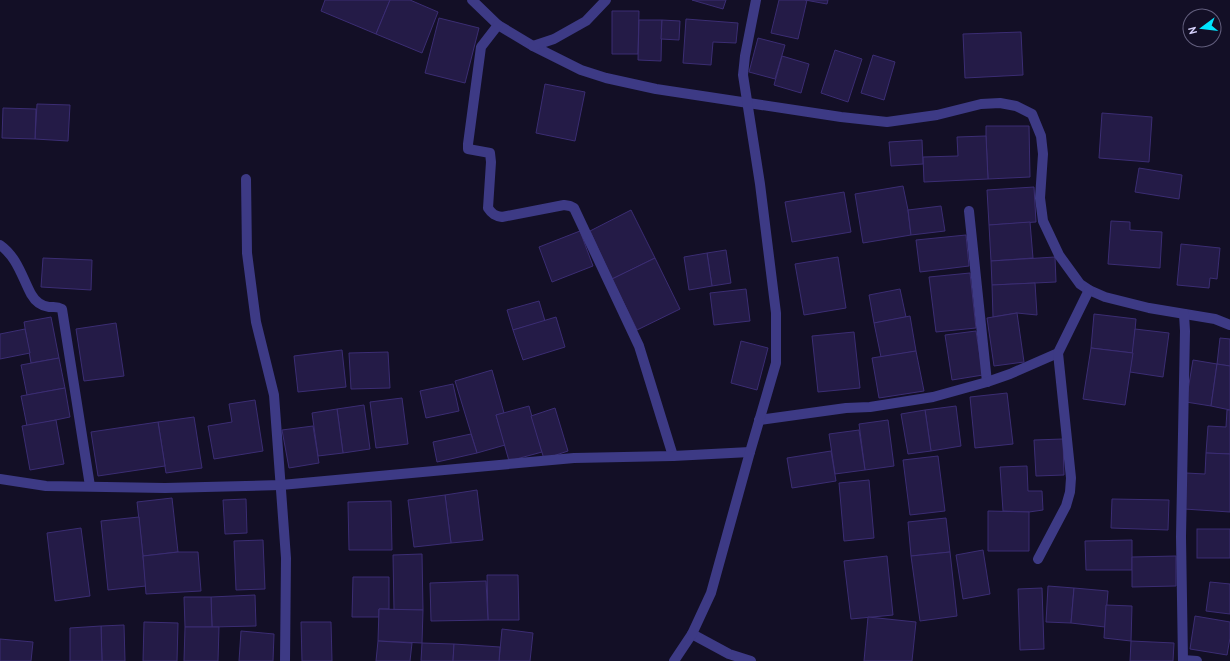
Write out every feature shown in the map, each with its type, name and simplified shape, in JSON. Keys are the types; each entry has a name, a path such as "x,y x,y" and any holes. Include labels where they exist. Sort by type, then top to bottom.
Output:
{"street":[{"path":"472,0 498,25 533,46 581,70 606,78 656,89 841,117 887,122 937,115 981,104 1000,102 1016,106 1032,114 1041,136 1043,154 1040,198 1043,221 1059,255 1080,284 1105,297 1149,308 1215,319 1230,325"},
{"path":"533,46 554,39 586,21 606,0"},
{"path":"674,661 692,634 711,593 776,364 776,313 760,184 743,75 745,56 756,0"},
{"path":"498,25 481,47 468,144 468,149 490,153 491,162 488,208 495,216 502,217 564,205 574,208 639,346 673,456"},
{"path":"246,179 246,253 256,322 274,395 286,558 285,661"},
{"path":"969,211 987,382"},
{"path":"0,245 9,252 14,259 34,299 43,305 49,307 57,306 62,309 90,486"},
{"path":"1038,559 1066,506 1070,492 1071,478 1058,353 1089,290"},
{"path":"1184,314 1181,537 1183,661 1197,661"},
{"path":"759,420 846,408 870,407 933,397 1010,374 1058,353"},
{"path":"0,479 46,486 165,488 281,485 574,458 673,456 750,452"},
{"path":"692,634 729,654 751,661"}],"building":[{"path":"325,0 390,0 376,34 321,11"},
{"path":"390,0 410,0 438,12 422,53 376,34"},
{"path":"692,0 726,0 723,9"},
{"path":"779,0 807,0 798,39 771,33"},
{"path":"805,0 828,0 827,4"},
{"path":"612,11 639,11 638,54 612,54"},
{"path":"439,18 479,28 465,83 425,73"},
{"path":"686,19 738,23 736,43 713,42 711,65 683,63"},
{"path":"639,20 662,20 661,61 638,60"},
{"path":"662,20 680,21 679,40 661,39"},
{"path":"1021,32 1023,75 965,78 963,34"},
{"path":"758,38 785,45 775,79 749,72"},
{"path":"835,50 862,59 848,102 821,93"},
{"path":"873,55 895,62 884,100 861,93"},
{"path":"782,56 809,64 801,93 774,85"},
{"path":"545,84 585,92 575,141 536,133"},
{"path":"37,104 70,105 68,141 35,139"},
{"path":"3,108 36,109 35,139 2,138"},
{"path":"1102,113 1152,117 1149,162 1099,158"},
{"path":"986,126 1029,126 1030,177 988,179"},
{"path":"986,136 988,179 924,182 923,157 958,156 957,137"},
{"path":"922,140 923,164 891,166 889,142"},
{"path":"1139,168 1182,175 1179,199 1135,192"},
{"path":"903,186 911,235 863,243 855,194"},
{"path":"1034,187 1036,222 989,225 987,190"},
{"path":"844,192 851,232 792,242 785,202"},
{"path":"941,206 945,231 911,235 908,210"},
{"path":"631,210 655,258 612,279 590,231"},
{"path":"1111,221 1130,222 1130,230 1162,232 1160,268 1108,264"},
{"path":"1030,222 1033,258 991,261 989,225"},
{"path":"580,231 593,266 552,282 539,247"},
{"path":"966,235 969,266 920,272 916,240"},
{"path":"1181,244 1220,248 1217,279 1210,278 1209,288 1177,285"},
{"path":"726,250 731,283 712,286 707,253"},
{"path":"707,253 712,286 689,290 684,257"},
{"path":"838,257 846,308 804,315 795,264"},
{"path":"1055,257 1056,282 992,285 991,261"},
{"path":"43,258 92,260 91,290 41,287"},
{"path":"655,258 680,309 637,330 612,279"},
{"path":"970,273 976,328 936,332 929,277"},
{"path":"1035,283 1037,315 1017,313 993,317 992,285"},
{"path":"746,289 750,321 714,325 710,293"},
{"path":"900,289 906,317 874,323 869,295"},
{"path":"539,301 545,321 513,330 507,310"},
{"path":"1017,313 1024,362 994,366 987,318"},
{"path":"1094,314 1136,319 1133,353 1091,348"},
{"path":"910,316 916,351 881,357 874,323"},
{"path":"51,317 59,358 31,363 24,322"},
{"path":"556,317 565,347 523,360 513,330"},
{"path":"116,323 124,376 84,381 76,329"},
{"path":"25,329 30,353 0,359 0,334"},
{"path":"1135,329 1169,333 1163,377 1130,372"},
{"path":"976,331 983,375 952,380 945,335"},
{"path":"854,332 860,388 818,392 812,336"},
{"path":"1220,338 1230,339 1230,366 1217,364"},
{"path":"741,341 768,348 757,390 731,383"},
{"path":"1091,348 1133,353 1125,405 1083,399"},
{"path":"342,350 346,387 298,392 294,356"},
{"path":"916,351 924,391 879,398 872,358"},
{"path":"388,352 390,388 351,389 349,353"},
{"path":"59,358 65,388 27,395 21,365"},
{"path":"1193,360 1217,364 1211,406 1186,402"},
{"path":"1217,364 1230,366 1230,410 1211,406"},
{"path":"492,370 504,413 496,415 505,445 477,453 455,381"},
{"path":"453,384 459,411 426,418 420,391"},
{"path":"65,388 70,417 27,426 21,396"},
{"path":"1007,393 1013,444 975,448 970,397"},
{"path":"402,398 408,444 376,448 370,402"},
{"path":"255,400 263,451 214,459 208,426 232,422 229,404"},
{"path":"364,405 370,449 343,453 337,409"},
{"path":"529,406 542,452 509,461 496,415"},
{"path":"956,406 961,446 931,451 925,410"},
{"path":"555,408 568,451 544,459 531,416"},
{"path":"337,409 343,453 318,456 312,413"},
{"path":"925,410 931,451 908,454 901,414"},
{"path":"1227,410 1230,410 1230,454 1206,453 1208,426 1226,427"},
{"path":"194,417 202,468 166,473 158,422"},
{"path":"56,420 64,464 30,470 22,426"},
{"path":"888,420 894,466 865,470 859,424"},
{"path":"158,422 165,466 98,476 91,432"},
{"path":"313,426 319,463 289,468 282,430"},
{"path":"859,430 865,470 835,474 829,434"},
{"path":"471,434 477,453 437,462 433,442"},
{"path":"1063,439 1064,475 1036,476 1034,440"},
{"path":"831,451 836,481 792,488 787,458"},
{"path":"1206,453 1230,454 1230,512 1184,509 1186,473 1205,474"},
{"path":"938,456 945,511 910,515 903,460"},
{"path":"1027,466 1028,491 1042,491 1043,510 1029,512 1003,511 1000,467"},
{"path":"869,480 874,538 844,541 839,483"},
{"path":"477,490 483,540 451,543 445,495"},
{"path":"445,495 451,543 414,547 408,500"},
{"path":"172,498 178,552 143,556 137,502"},
{"path":"246,499 247,533 225,534 223,500"},
{"path":"1112,499 1169,500 1168,530 1111,528"},
{"path":"391,501 392,550 349,550 348,502"},
{"path":"988,511 1029,512 1029,551 988,551"},
{"path":"139,517 146,586 108,590 101,521"},
{"path":"946,518 950,552 911,556 908,522"},
{"path":"81,528 90,596 55,601 47,533"},
{"path":"1197,529 1230,529 1230,558 1197,558"},
{"path":"263,540 265,589 236,590 234,541"},
{"path":"1132,540 1132,570 1086,570 1085,541"},
{"path":"983,550 990,594 963,599 956,555"},
{"path":"178,552 198,552 201,591 146,594 143,556"},
{"path":"950,552 957,616 920,621 911,556"},
{"path":"422,554 423,610 394,610 393,555"},
{"path":"887,556 893,615 851,619 844,561"},
{"path":"1176,556 1176,586 1132,587 1132,557"},
{"path":"487,575 518,575 519,620 488,620"},
{"path":"353,577 389,577 389,609 379,609 379,617 352,617"},
{"path":"486,581 488,620 431,621 430,583"},
{"path":"1210,582 1230,584 1230,614 1206,611"},
{"path":"1048,586 1074,588 1071,623 1046,622"},
{"path":"1042,588 1044,649 1020,650 1018,589"},
{"path":"1074,588 1108,591 1105,627 1071,623"},
{"path":"255,595 256,626 212,627 211,597"},
{"path":"184,597 211,597 212,627 185,627"},
{"path":"1106,605 1132,606 1131,641 1104,638"},
{"path":"379,609 423,610 422,643 378,641"},
{"path":"1195,616 1230,622 1230,638 1227,655 1190,649"},
{"path":"868,617 916,622 912,661 864,661"},
{"path":"144,622 178,623 177,661 143,661"},
{"path":"301,622 331,622 332,661 302,661"},
{"path":"124,625 125,661 102,661 101,626"},
{"path":"101,626 102,661 70,661 70,628"},
{"path":"185,627 219,627 218,661 184,661"},
{"path":"502,629 533,633 530,661 499,661"},
{"path":"241,631 274,634 273,661 239,661"},
{"path":"0,639 33,642 31,661 0,661"},
{"path":"378,641 412,643 410,661 376,661"},
{"path":"1131,641 1174,643 1173,661 1130,661"},
{"path":"422,643 454,644 453,661 421,661"},
{"path":"454,644 500,647 499,661 453,661"}]}
